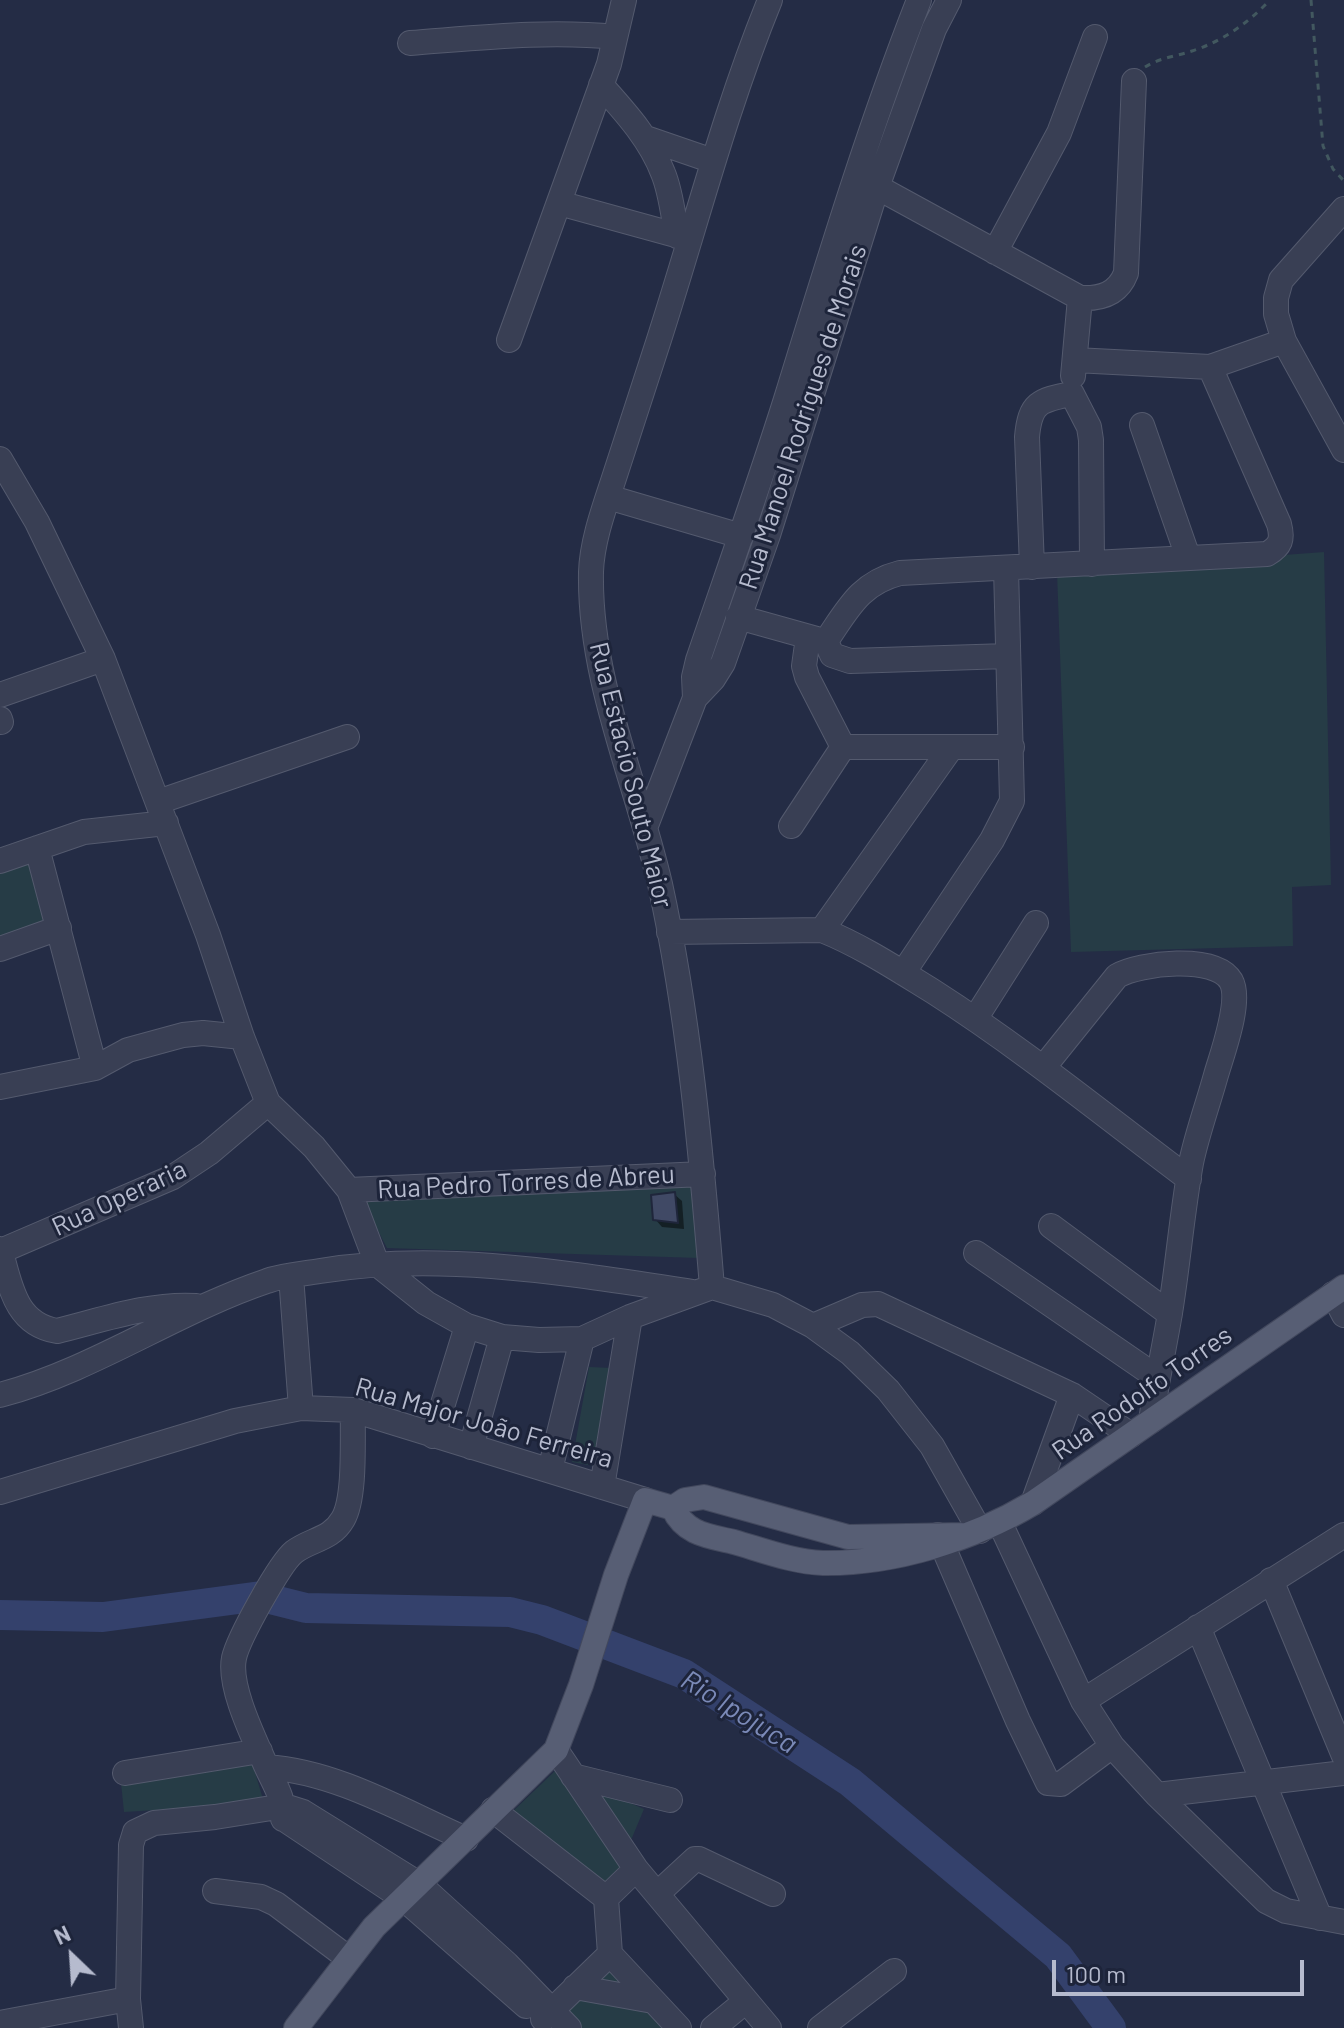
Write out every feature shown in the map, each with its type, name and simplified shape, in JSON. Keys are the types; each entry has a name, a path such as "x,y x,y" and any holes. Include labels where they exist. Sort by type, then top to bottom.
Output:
{"main road":[{"name":"Rua Rodolfo Torres","path":"982,1529 1033,1503 1151,1421 1340,1299"},
{"name":"Rua Major João Ferreira","path":"645,1500 673,1508 685,1500 704,1497 848,1537 940,1540"},
{"path":"296,2028 374,1927 556,1750 645,1500"},
{"name":"Rua Major João Ferreira","path":"673,1508 678,1520 695,1532 822,1563 860,1560 982,1529"},
{"path":"760,1550 766,1514"}],"street":[{"path":"509,340 601,85 624,0"},
{"name":"Rua Estacio Souto Maior","path":"704,1290 703,1174 669,932 645,828 607,700 591,607 591,567 608,497 684,238 770,0"},
{"path":"695,698 694,677 698,660 743,531 798,398 823,275 891,70 919,0"},
{"name":"Rua Manoel Rodrigues de Morais","path":"645,828 695,698 723,663 768,535 798,398 934,29 949,0"},
{"path":"410,43 514,35 587,34 615,37"},
{"path":"995,252 1059,133 1095,37"},
{"path":"877,187 1086,298 1116,289 1126,273 1134,81"},
{"path":"601,85 646,138 664,175 684,238"},
{"path":"646,138 713,161"},
{"path":"559,203 684,238"},
{"path":"1344,209 1281,280 1277,288 1276,314 1284,341 1344,450"},
{"path":"1086,298 1072,394 1089,427 1091,440 1092,564"},
{"path":"1075,360 1210,367 1284,341"},
{"path":"843,747 804,666 817,639 872,582 900,573 1267,554 1277,548 1281,541 1279,524 1210,367"},
{"path":"1032,567 1027,437 1031,411 1050,398 1072,394"},
{"path":"1142,425 1188,557"},
{"path":"0,459 37,522 103,659 268,1103 314,1147 349,1190 377,1264 426,1303 467,1326 502,1337 539,1340 582,1339 630,1317 704,1290"},
{"path":"608,497 768,535"},
{"path":"903,973 1003,823 1012,801 1006,568"},
{"path":"738,617 817,639 832,655 850,661 1008,656"},
{"path":"0,695 103,659"},
{"path":"0,861 84,832 162,812 347,737"},
{"path":"843,747 1012,747"},
{"path":"791,826 843,747"},
{"path":"822,930 951,748"},
{"path":"37,848 95,1068"},
{"path":"975,1019 1036,923"},
{"path":"0,949 59,928"},
{"path":"669,932 822,930 854,945 975,1019 1189,1179"},
{"path":"1043,1068 1117,976 1151,965 1202,965 1223,972 1232,982 1234,994 1229,1029 1192,1160 1151,1421"},
{"path":"0,1087 95,1068 128,1050 183,1035 203,1033 242,1037"},
{"name":"Rua Operaria","path":"0,1250 173,1177 209,1153 268,1103"},
{"name":"Rua Pedro Torres de Abreu","path":"349,1190 703,1174"},
{"path":"1051,1226 1170,1314"},
{"path":"0,1250 8,1304 34,1322 57,1331 149,1308 178,1305 202,1307"},
{"path":"976,1253 1158,1378"},
{"path":"0,1395 95,1359 202,1307 269,1280 377,1264 425,1263 544,1272 704,1290 773,1305 813,1326 850,1353 888,1390 932,1446 1112,1746 1157,1795 1266,1901 1286,1911 1344,1922"},
{"path":"291,1276 301,1408"},
{"path":"813,1326 862,1305 878,1304 1072,1395 1131,1435"},
{"path":"602,1487 630,1317"},
{"path":"433,1436 467,1326"},
{"path":"471,1447 502,1337"},
{"path":"550,1470 582,1339"},
{"path":"1033,1503 1072,1395"},
{"name":"Rua Major João Ferreira","path":"0,1492 235,1421 301,1408 353,1410 645,1500"},
{"path":"277,1812 263,1759 235,1685 233,1661 239,1638 285,1560 298,1549 325,1539 344,1518 350,1489 353,1410"},
{"path":"1083,1701 1271,1580 1344,1537"},
{"path":"940,1540 1048,1783 1054,1785 1075,1777 1112,1746"},
{"path":"1271,1580 1344,1756"},
{"path":"1198,1627 1320,1918"},
{"path":"556,1750 636,1869 769,2028"},
{"path":"125,1773 263,1759 346,1786 466,1839"},
{"path":"1157,1795 1344,1773"},
{"path":"573,1776 670,1800"},
{"path":"493,1810 606,1898 610,1954 679,2028"},
{"path":"131,2028 128,1999 131,1845 135,1832 154,1823 277,1812 412,1891 502,1972 547,2020 569,2028"},
{"path":"657,1894 695,1859 773,1894"},
{"path":"606,1898 636,1869"},
{"path":"215,1891 261,1897 276,1904 348,1958"},
{"path":"547,2020 575,1987 610,1954"},
{"path":"820,2028 894,1971"},
{"path":"575,1987 653,2001"},
{"path":"1,2025 128,1999"},
{"path":"713,2028 746,2001"}],"path":[{"path":"1134,81 1137,74 1152,62 1223,38 1242,26 1270,0"},
{"path":"1311,0 1323,146 1333,169 1344,181"}],"shaded area":[{"path":"1324,552 1331,885 1292,887 1293,946 1071,952 1057,572"},
{"path":"29,863 46,923 0,940 0,873"},
{"path":"696,1181 699,1258 387,1248 362,1200"},
{"path":"589,1367 611,1368 598,1467 572,1462"},
{"path":"250,1756 263,1799 206,1807 124,1812 121,1783"},
{"path":"558,1768 626,1866 601,1888 510,1814"},
{"path":"583,1783 644,1809 629,1845"},
{"path":"610,1964 671,2028 573,2028 558,2013"}],"building":[{"path":"675,1192 678,1223 653,1220 651,1195"}],"waterway":[{"name":"Rio Ipojuca","path":"0,1615 103,1617 261,1596"},
{"name":"Rio Ipojuca","path":"270,1599 306,1608 510,1612 542,1620 684,1674 850,1782 1058,1956 1111,2028"}]}
